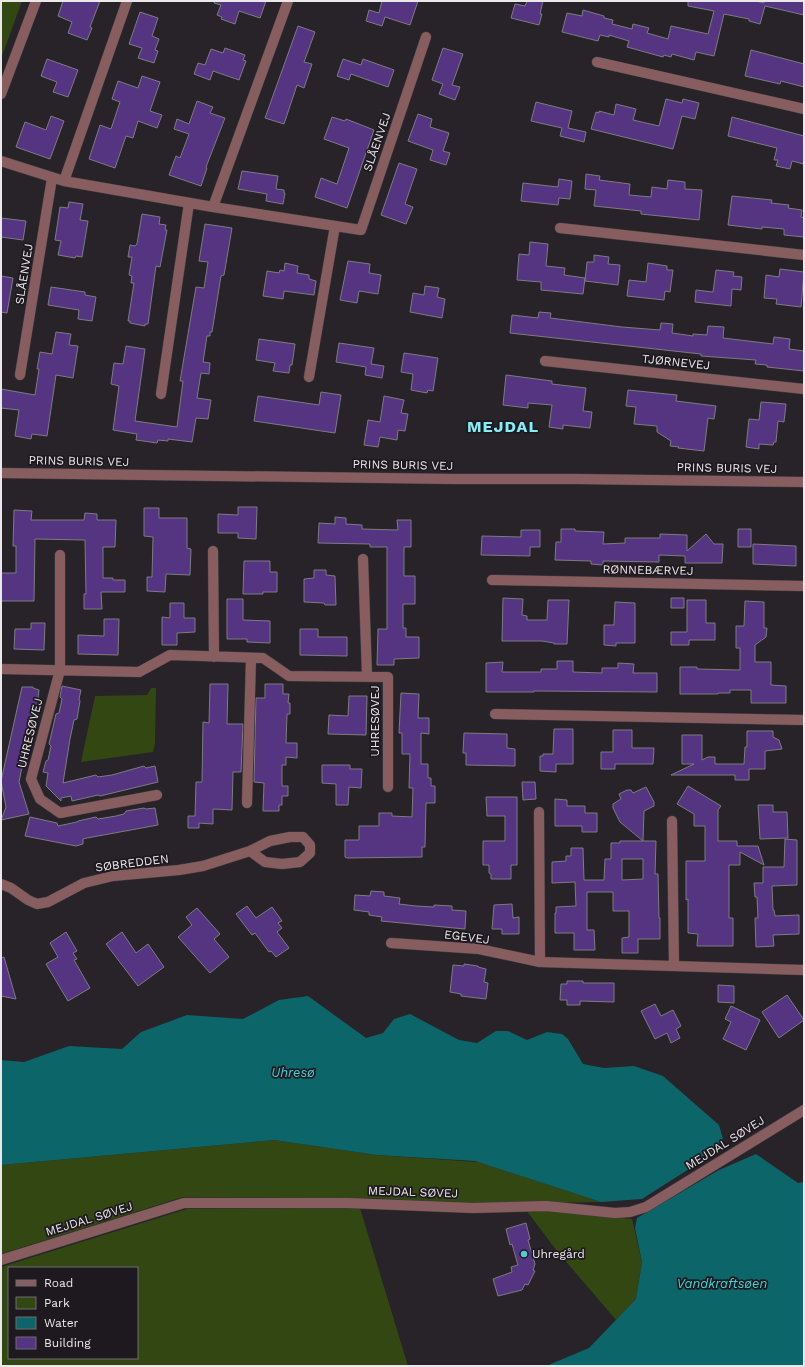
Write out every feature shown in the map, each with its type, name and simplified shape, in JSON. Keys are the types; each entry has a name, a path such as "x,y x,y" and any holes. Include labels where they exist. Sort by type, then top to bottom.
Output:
{"street":[{"path":"1,94 36,1"},
{"path":"64,181 127,1"},
{"path":"213,207 288,1"},
{"name":"SLÅENVEJ","path":"1,161 64,181 213,207 361,230 426,37"},
{"path":"597,62 804,109"},
{"name":"SLÅENVEJ","path":"20,375 52,178"},
{"path":"161,394 189,203"},
{"path":"309,376 336,226"},
{"path":"560,228 804,255"},
{"name":"TJØRNEVEJ","path":"545,360 804,389"},
{"name":"PRINS BURIS VEJ","path":"1,473 804,482"},
{"path":"213,551 214,657"},
{"name":"UHRESØVEJ","path":"60,555 60,670 31,779 40,799 60,813 157,795"},
{"name":"UHRESØVEJ","path":"363,559 367,676"},
{"name":"RØNNEBÆRVEJ","path":"492,580 804,586"},
{"name":"UHRESØVEJ","path":"1,669 139,672 170,655 263,658 289,676 388,676 388,787"},
{"path":"247,803 251,658"},
{"path":"495,714 804,720"},
{"path":"539,812 540,962"},
{"path":"672,821 674,966"},
{"name":"SØBREDDEN","path":"1,884 11,888 28,900 38,904 48,902 84,883 113,876 179,870 203,866 250,851 270,841 290,837 303,837 310,845 310,853 300,862 282,864 265,862 250,851"},
{"name":"EGEVEJ","path":"391,943 479,949 540,962 804,970"},
{"name":"MEJDAL SØVEJ","path":"1,1260 184,1203 348,1203 473,1208 546,1206 615,1213 630,1212 646,1207 804,1110"}],"green space":[{"path":"1,1 22,1 1,59"},
{"path":"151,688 156,688 155,743 153,752 81,762 95,696 147,695"},
{"path":"274,1140 377,1155 478,1162 601,1202 478,1204 370,1198 183,1197 1,1254 1,1165"},
{"path":"360,1208 408,1366 1,1366 1,1267 187,1209"},
{"path":"526,1210 563,1211 632,1219 642,1262 636,1299 616,1320 557,1251"}],"water":[{"name":"Uhresø","path":"308,996 366,1038 383,1033 394,1019 410,1014 459,1040 477,1043 496,1031 508,1031 527,1040 547,1032 562,1034 568,1039 583,1064 604,1068 634,1066 663,1076 719,1125 723,1139 711,1155 642,1199 601,1202 475,1161 377,1155 274,1140 1,1165 1,1060 24,1062 69,1046 122,1049 141,1032 187,1015 243,1019 279,1000"},
{"name":"Vandkraftsøen","path":"756,1154 798,1183 804,1182 804,1366 546,1366 589,1348 636,1299 642,1262 635,1228 637,1218 719,1170"}],"building":[{"path":"63,1 100,1 90,27 92,28 87,40 68,33 72,22 58,16"},
{"path":"215,1 266,1 260,18 239,11 235,24 221,19 222,17 217,15 221,5 214,3"},
{"path":"382,1 418,1 410,25 385,17 382,26 366,21 369,10 379,13"},
{"path":"527,1 543,1 539,25 511,18 515,4 525,6"},
{"path":"688,1 756,1 764,3 764,1 804,1 804,15 765,6 760,24 749,21 749,19 724,14 714,56 696,52 694,60 672,54 671,57 664,55 663,57 627,47 629,41 609,35 609,37 600,35 598,41 562,32 567,13 582,16 583,10 613,20 612,24 632,29 633,24 649,28 647,33 668,39 671,26 708,34 714,11 688,6"},
{"path":"140,12 158,18 152,36 159,39 155,50 158,51 154,63 138,58 142,48 129,44"},
{"path":"298,26 315,32 304,62 312,64 304,88 297,85 284,124 265,118"},
{"path":"225,48 245,55 243,60 246,61 239,80 213,71 210,80 194,74 198,63 205,65 211,49 223,53"},
{"path":"443,48 463,54 452,85 460,87 455,100 439,94 443,84 432,80"},
{"path":"751,50 804,64 804,87 781,81 780,84 745,76"},
{"path":"47,59 78,70 68,97 53,92 57,82 41,76"},
{"path":"343,59 361,65 363,59 394,70 388,87 351,74 349,80 337,76"},
{"path":"142,76 160,82 150,111 162,115 157,128 138,121 133,138 126,136 115,168 89,159 100,125 111,129 120,102 112,99 118,81 138,88"},
{"path":"666,99 682,103 683,99 699,103 695,119 682,116 673,149 591,129 596,112 599,113 599,111 614,115 616,104 636,109 633,120 659,126"},
{"path":"197,101 213,107 210,113 225,118 206,167 207,168 201,186 169,175 176,156 180,158 189,134 174,129 177,119 189,124"},
{"path":"536,102 572,111 568,128 586,132 584,142 560,136 562,128 531,121"},
{"path":"418,114 432,119 430,127 449,133 443,151 450,153 446,165 430,160 433,150 408,141"},
{"path":"51,116 64,121 50,159 16,147 25,122 46,130"},
{"path":"332,117 345,121 346,119 374,130 347,208 315,197 321,178 337,184 349,148 324,139"},
{"path":"732,117 804,136 804,164 792,161 790,169 776,166 778,160 774,160 777,148 728,136"},
{"path":"399,163 417,169 405,204 413,207 406,224 381,215"},
{"path":"242,171 278,176 276,189 284,190 285,193 283,204 266,201 267,194 238,189"},
{"path":"586,174 600,176 599,180 630,184 629,195 651,197 652,187 667,189 668,180 685,182 685,189 702,190 699,220 641,214 641,211 594,206 596,190 585,189"},
{"path":"559,179 572,181 570,199 559,198 558,205 521,201 523,183 558,187"},
{"path":"732,196 772,200 771,203 789,205 788,208 802,210 801,217 804,218 804,237 784,235 784,229 762,227 762,229 728,225"},
{"path":"69,202 83,204 80,220 88,221 82,257 76,256 75,258 58,255 61,241 55,240 60,207 68,208"},
{"path":"142,214 160,217 159,224 166,225 165,230 167,230 160,267 156,266 148,324 145,324 145,326 130,323 130,321 128,321 134,283 131,283 132,276 129,275 132,257 128,257 130,245 135,246 137,244"},
{"path":"1,218 26,221 23,240 1,237"},
{"path":"205,224 232,228 224,275 221,276 212,332 210,332 210,336 207,336 203,362 210,363 209,374 201,373 197,398 211,400 208,419 196,418 192,442 168,439 168,441 158,440 157,443 136,440 137,434 113,430 119,386 111,384 114,363 123,364 126,346 145,349 135,421 177,427 183,381 180,381 196,287 204,288 208,262 199,261"},
{"path":"530,242 548,244 546,266 565,268 564,275 585,278 583,294 541,290 541,282 517,280 519,254 529,255"},
{"path":"594,255 609,257 608,264 620,265 618,285 585,281 587,262 594,262"},
{"path":"348,261 370,264 369,273 381,275 378,294 359,291 357,303 340,300"},
{"path":"285,263 298,266 297,273 309,275 309,279 316,281 314,295 284,291 283,299 263,296 267,271 279,273 280,270 284,271"},
{"path":"648,263 667,266 667,270 673,270 670,292 665,291 664,300 627,296 629,280 646,282"},
{"path":"780,269 804,272 801,307 776,304 777,299 764,298 766,275 779,277"},
{"path":"716,270 734,272 733,276 742,277 741,290 732,289 731,306 695,302 696,290 713,292"},
{"path":"1,276 13,278 7,313 1,312"},
{"path":"425,286 439,288 437,297 445,299 442,318 410,312 413,293 424,295"},
{"path":"51,287 85,292 85,295 96,297 92,321 78,319 79,310 48,305"},
{"path":"539,312 551,313 550,318 622,327 660,330 661,323 673,324 672,333 693,336 693,334 707,335 708,326 724,327 723,338 773,344 774,337 790,339 789,349 804,351 804,371 767,367 767,365 755,364 756,360 701,356 701,354 510,333 512,315 538,318"},
{"path":"56,332 71,334 69,345 78,346 73,378 56,375 47,436 32,434 31,439 15,436 19,410 1,408 1,389 35,395 40,352 52,354"},
{"path":"259,339 295,344 292,365 290,365 289,373 273,371 275,363 256,360"},
{"path":"339,343 374,348 371,364 384,366 382,378 365,375 366,367 336,362"},
{"path":"404,353 438,358 433,391 428,390 427,393 411,390 413,374 401,372"},
{"path":"506,375 552,381 552,384 586,388 583,411 592,412 590,428 563,425 563,429 549,427 552,405 528,403 528,408 503,405"},
{"path":"628,390 677,395 676,401 716,406 714,419 708,418 704,451 670,446 671,441 657,432 657,426 634,424 636,407 626,406"},
{"path":"321,392 341,395 335,433 254,421 258,396 319,405"},
{"path":"384,396 404,400 401,413 408,414 405,431 398,430 397,440 380,437 378,447 364,445 368,420 380,422"},
{"path":"761,402 786,404 784,422 778,421 776,442 774,442 773,445 759,444 759,449 746,447 749,419 759,420"},
{"path":"238,507 257,507 256,539 238,538 238,533 218,533 218,514 238,515"},
{"path":"144,508 159,508 159,518 187,518 187,548 191,549 190,575 166,574 165,592 147,591 147,577 152,577 153,537 144,536"},
{"path":"14,510 32,511 31,520 84,520 85,513 97,514 97,520 116,520 115,547 103,547 103,578 125,580 125,592 101,592 102,609 84,609 84,594 86,594 85,540 35,539 34,601 1,601 1,573 16,573 16,546 13,546"},
{"path":"335,517 346,518 346,524 362,525 362,529 398,530 397,520 411,520 411,547 404,547 404,576 415,576 415,604 403,604 403,628 406,628 406,637 419,637 419,658 394,659 394,665 377,665 378,629 387,629 387,547 370,547 370,544 318,543 319,523 335,524"},
{"path":"561,529 604,532 603,544 625,543 625,538 660,538 660,534 687,535 687,551 706,534 714,544 723,544 722,563 685,563 685,556 659,555 659,562 603,561 603,565 591,564 591,561 555,560 556,542 561,542"},
{"path":"738,529 751,529 751,547 738,547"},
{"path":"521,530 540,530 540,547 530,547 530,556 481,555 482,536 521,537"},
{"path":"753,544 796,546 796,566 753,564"},
{"path":"244,561 270,561 270,572 277,572 277,592 243,594"},
{"path":"314,570 326,570 326,575 335,576 336,605 304,602 304,579 314,578"},
{"path":"503,598 523,599 522,615 527,616 527,620 547,620 548,600 569,600 567,644 554,644 542,641 502,641"},
{"path":"671,598 684,598 684,608 671,608"},
{"path":"227,599 243,599 243,620 270,621 270,643 247,642 247,639 227,639"},
{"path":"687,600 706,600 706,623 715,623 715,640 689,640 689,645 671,645 671,632 687,632"},
{"path":"745,601 764,602 764,628 767,628 766,637 755,645 755,662 771,662 771,685 786,686 786,703 751,703 751,690 730,690 730,693 718,694 680,694 680,667 740,670 740,648 736,648 736,626 744,626"},
{"path":"615,602 635,603 635,643 616,643 616,646 604,645 604,625 614,625"},
{"path":"170,603 184,603 184,618 195,618 195,632 177,633 177,645 162,645 162,617 170,618"},
{"path":"104,619 119,619 118,655 78,654 78,635 104,636"},
{"path":"31,623 45,623 44,650 14,649 15,629 31,629"},
{"path":"300,629 318,629 318,637 347,637 347,656 300,655"},
{"path":"557,661 573,661 573,672 602,673 602,668 618,668 618,663 634,664 633,673 657,673 657,692 486,692 486,663 503,662 502,672 541,672 541,669 557,669"},
{"path":"210,684 228,684 227,724 243,724 241,772 233,772 232,810 213,809 213,824 199,823 199,828 188,828 188,816 195,816 196,782 202,782 203,722 209,723"},
{"path":"265,684 283,684 283,694 289,694 288,703 290,703 290,714 287,714 286,743 297,743 297,758 286,757 286,765 282,765 282,786 288,786 288,796 282,796 282,805 279,805 279,811 263,811 264,783 254,782 256,698 265,698"},
{"path":"62,686 81,690 77,719 74,720 63,783 96,775 98,777 112,775 144,766 146,768 155,766 158,782 72,801 71,796 61,798 61,801 46,786 48,773 43,772 46,761 48,760 51,746 49,744 56,714 59,713 62,699 60,697"},
{"path":"22,687 33,687 39,690 39,701 35,719 33,720 24,766 22,767 19,782 29,814 1,820 6,807 1,781"},
{"path":"401,693 419,694 418,718 429,718 429,734 421,733 421,764 428,764 428,778 431,778 431,786 435,786 435,803 426,803 425,847 422,847 422,857 347,858 345,857 345,840 359,840 359,826 379,826 379,813 392,813 392,816 412,817 413,788 409,788 410,754 402,754 402,733 399,733"},
{"path":"349,696 367,696 366,735 328,734 329,715 348,716"},
{"path":"554,729 573,729 573,764 556,764 556,772 540,771 540,756 543,756 543,754 553,754"},
{"path":"613,730 632,730 632,748 654,748 653,764 615,764 615,769 601,769 601,752 613,752"},
{"path":"747,731 773,731 773,737 779,740 782,749 765,751 765,769 749,769 749,780 735,780 735,775 671,775 694,764 682,764 682,735 702,735 702,760 708,757 715,757 715,764 744,764 745,747 747,747"},
{"path":"464,733 507,734 507,748 515,749 515,766 466,765 466,753 463,753"},
{"path":"322,765 350,765 350,769 362,769 361,788 349,787 348,805 336,805 336,784 322,783"},
{"path":"522,782 535,782 536,799 523,800"},
{"path":"688,786 721,806 718,810 718,841 737,841 737,846 758,846 764,865 740,852 740,865 729,865 729,918 733,918 733,946 697,946 698,934 688,933 686,861 705,861 705,826 694,826 694,814 677,804"},
{"path":"646,787 654,802 654,806 644,811 643,841 620,822 613,808 613,804 621,799 619,794 627,790 631,790 633,793"},
{"path":"486,797 517,797 517,865 511,865 511,879 491,879 489,865 483,865 483,841 505,841 505,816 487,816"},
{"path":"555,799 567,800 567,806 585,806 585,813 597,813 597,832 582,832 582,826 555,826"},
{"path":"758,805 773,805 773,812 787,812 788,838 760,839"},
{"path":"155,808 158,825 83,839 83,844 76,846 25,836 30,817 57,823 58,826 96,817 98,819 116,816 124,814 126,811"},
{"path":"785,839 797,840 797,885 772,886 773,910 775,916 799,915 799,934 773,935 774,946 756,947 755,918 758,918 757,897 755,897 754,883 763,883 763,867 784,867"},
{"path":"620,841 656,841 655,874 658,874 660,939 638,939 638,953 622,953 622,938 629,937 629,911 613,911 613,892 587,892 587,930 594,930 595,950 574,950 574,933 555,933 555,913 556,907 576,906 575,882 552,883 552,862 566,861 566,856 571,856 571,848 583,848 584,880 604,880 605,859 611,859 611,843 620,843","holes":["622,859 643,859 643,879 622,880"]},
{"path":"371,891 384,892 384,896 400,898 399,904 434,907 434,905 452,906 452,910 466,911 465,929 381,921 382,917 369,915 369,912 354,910 355,895 370,896"},
{"path":"512,904 513,918 519,917 519,934 502,934 502,929 492,929 494,905"},
{"path":"247,906 256,918 272,907 282,921 278,923 282,928 277,932 289,948 276,957 271,951 269,952 255,933 252,935 236,914"},
{"path":"197,908 220,934 214,939 229,957 210,973 178,937 192,925 186,917"},
{"path":"66,932 77,951 73,953 77,959 74,960 90,988 68,1001 46,964 58,957 50,943"},
{"path":"122,932 136,953 148,944 164,967 138,986 106,944"},
{"path":"4,957 16,999 1,996 1,958"},
{"path":"464,964 486,969 484,982 488,983 486,999 461,996 461,994 450,992 453,965 464,966"},
{"path":"567,981 583,981 583,983 614,983 614,1002 580,1001 580,1005 567,1005 567,1000 560,1000 561,984 567,984"},
{"path":"718,985 734,986 734,1003 718,1002"},
{"path":"787,995 804,1020 779,1038 762,1012"},
{"path":"655,1004 661,1016 673,1010 681,1026 676,1029 680,1038 671,1043 667,1033 655,1039 641,1011"},
{"path":"731,1006 760,1020 746,1050 723,1039 731,1022 725,1019"},
{"name":"Uhregård","path":"526,1223 530,1239 528,1240 535,1264 533,1270 535,1271 528,1285 525,1284 522,1290 498,1296 493,1279 512,1272 511,1267 518,1265 512,1244 510,1245 506,1229"}],"place":[{"name":"Uhregård","path":"524,1254"}],"district":[{"name":"MEJDAL","path":"503,426"}]}
